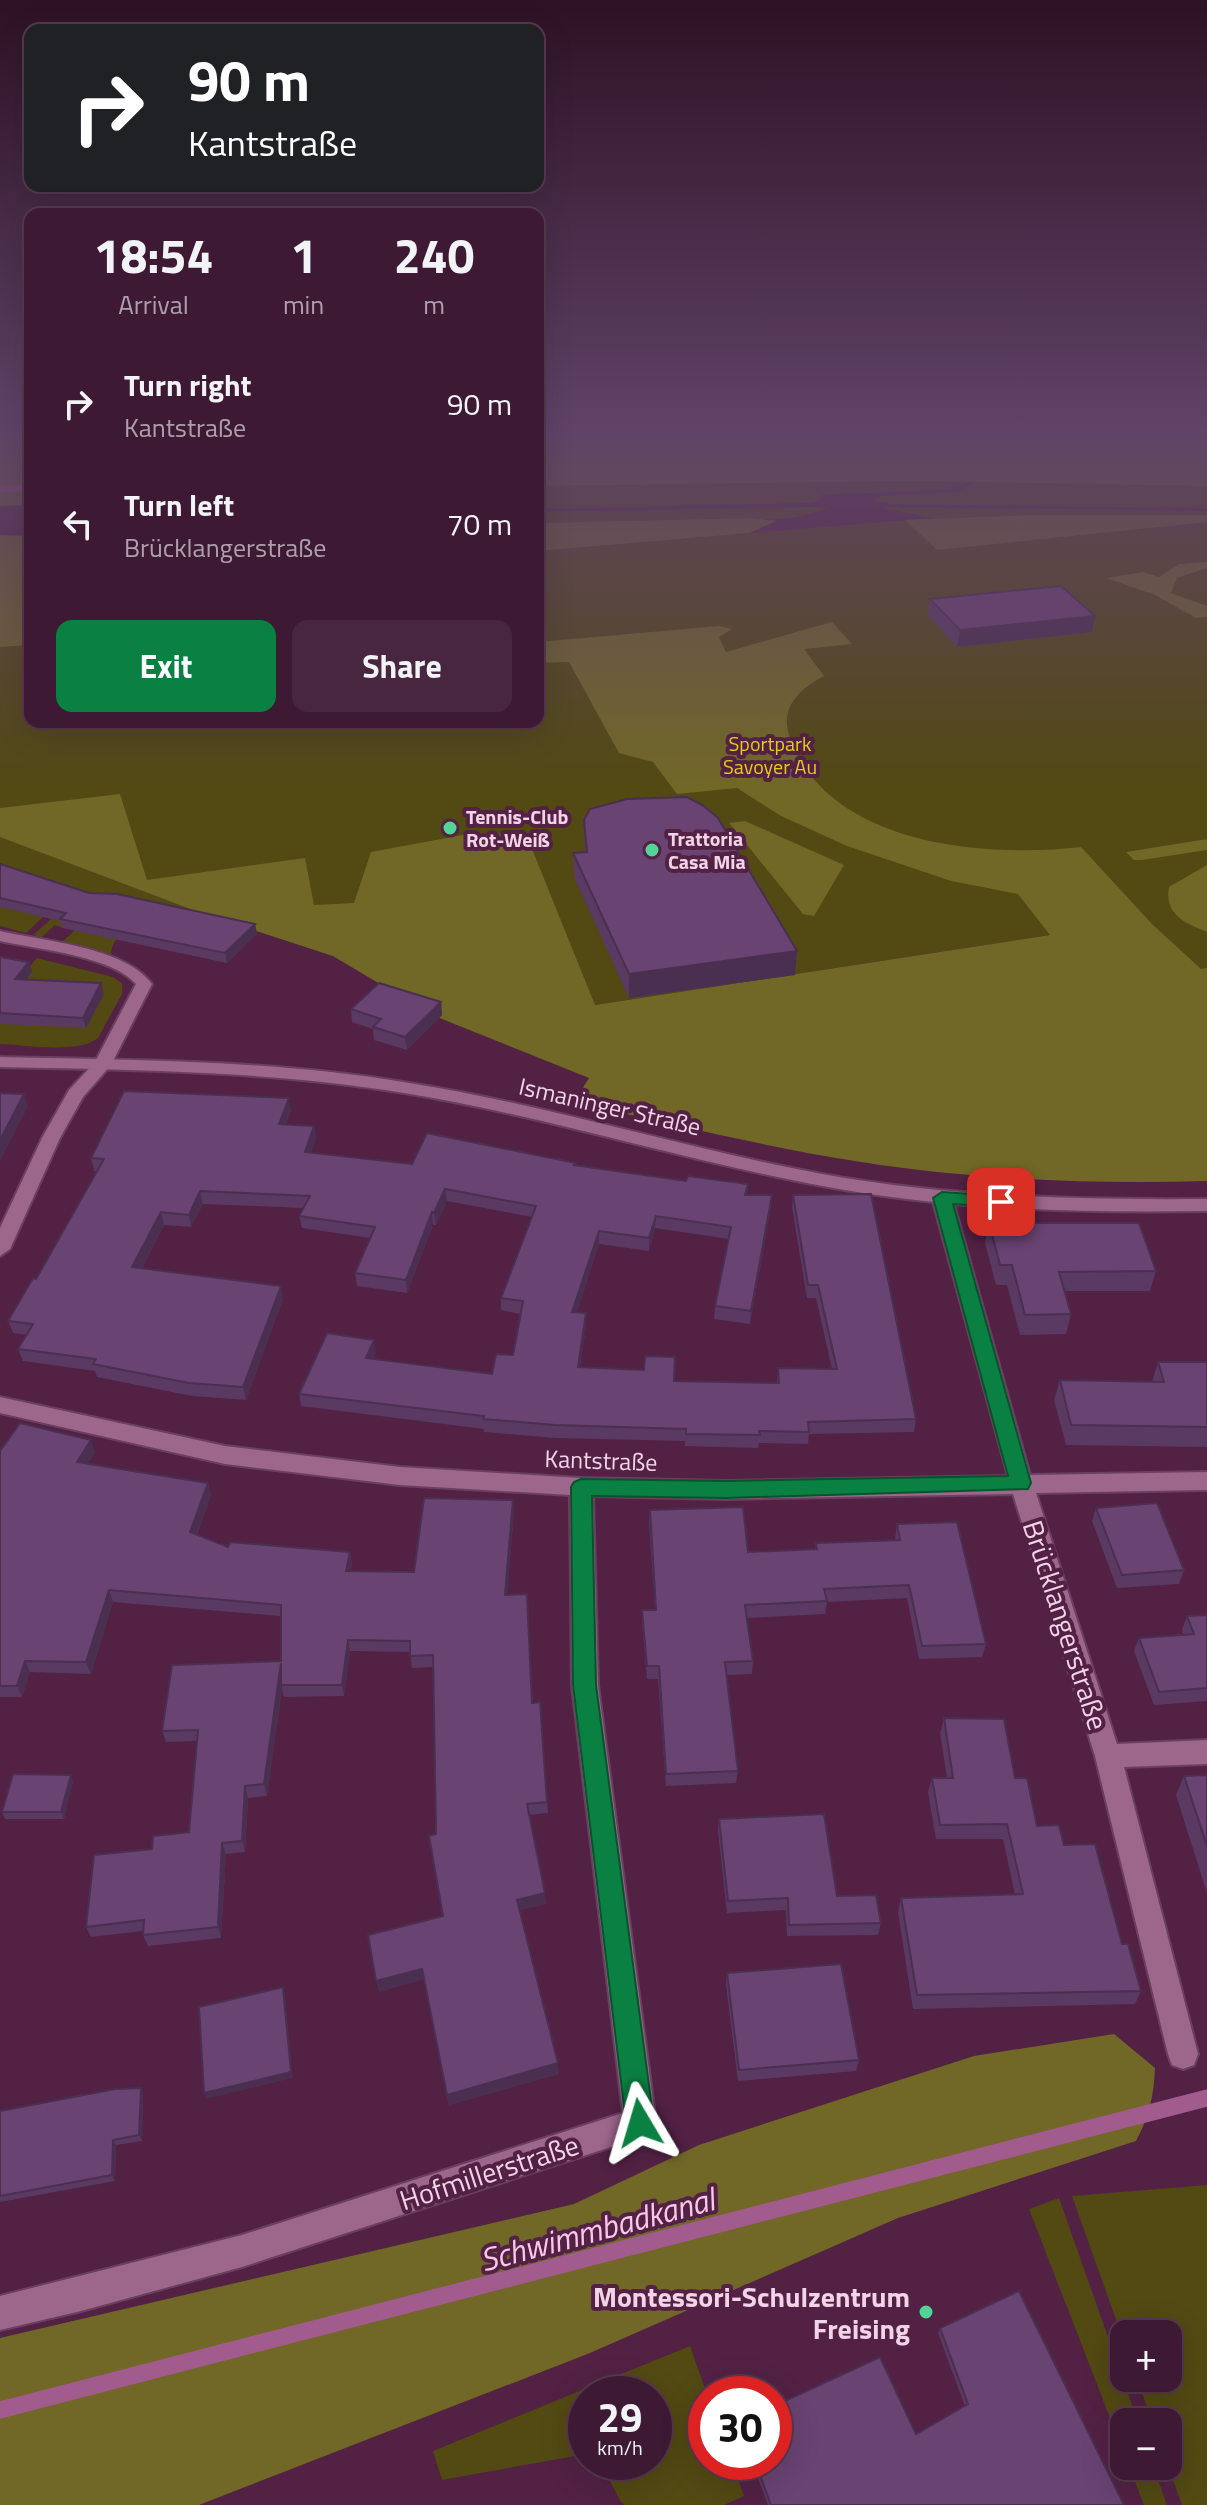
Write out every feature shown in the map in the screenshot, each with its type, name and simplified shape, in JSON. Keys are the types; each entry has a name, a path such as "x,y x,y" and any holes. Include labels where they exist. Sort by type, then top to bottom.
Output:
{"street":[{"path":"0,936 118,964 142,978 143,990 102,1065 69,1105 0,1249"},
{"name":"Ismaninger Straße","path":"0,1062 283,1072 404,1087 531,1113 742,1165 860,1187 942,1198 1119,1207 1207,1205"},
{"name":"Brücklangerstraße","path":"942,1198 1021,1483 1108,1756 1183,2054"},
{"name":"Kantstraße","path":"0,1405 225,1455 400,1476 581,1487 726,1490 1207,1481"},
{"name":"Hofmillerstraße","path":"0,2313 54,2302 299,2233 640,2123 585,1685 581,1487"},
{"path":"1108,1756 1207,1752"}],"green space":[{"path":"0,550 24,550 24,645 0,647"},
{"name":"Sportpark Savoyer Au","path":"544,550 1207,550 1207,973 1050,935 595,1005 432,1015 333,956 193,910 174,927 119,937 111,954 62,942 94,913 63,928 55,925 42,937 33,935 51,919 60,921 15,910 43,917 26,933 0,926 0,907 11,899 0,873 0,600 24,595 24,728 544,728"},
{"path":"1207,562 1207,568 1177,578 1171,593 1207,606 1207,617 1196,618 1155,595 1106,578 1143,572 1159,577 1179,564"},
{"path":"832,622 852,644 804,649 824,676 799,693 789,709 787,727 810,774 839,802 874,823 914,837 957,846 1001,850 1081,847 1152,924 1201,969 1207,968 1207,1181 1034,1179 904,1168 789,1149 574,1102 589,1078 432,1015 333,956 201,913 0,837 0,808 120,794 147,880 305,858 314,905 354,903 371,852 473,833 526,834 595,1005 1050,935 1018,894 951,881 847,846 781,816 737,788 677,794 653,762 619,753 569,662 544,663 544,641 719,626 732,629 719,637 726,652"},
{"path":"745,821 844,865 814,916 803,914 729,823"},
{"path":"1207,839 1207,850 1142,860 1134,860 1126,852"},
{"path":"1207,865 1207,932 1178,916 1168,896 1169,887"},
{"path":"37,958 113,977 122,983 122,994 98,1038 78,1046 65,1047 0,1044 0,1000"},
{"path":"1114,2034 1155,2068 1150,2106 1136,2141 898,2218 590,2353 199,2505 0,2505 0,2338 574,2204 699,2145 974,2056"},
{"path":"1207,2185 1207,2505 1182,2505 1173,2480 1182,2480 1182,2408 1147,2408 1142,2392 1182,2392 1182,2320 1116,2320 1072,2196"},
{"path":"1059,2198 1110,2343 1110,2392 1127,2392 1133,2408 1110,2408 1110,2418 1029,2209"},
{"path":"690,2346 701,2376 688,2376 688,2480 738,2480 744,2496 724,2505 625,2505 621,2502 609,2480 672,2480 672,2376 617,2376"},
{"path":"568,2396 568,2457 442,2480 433,2451"},
{"path":"1134,2480 1158,2480 1167,2505 1144,2505"}],"building":[{"path":"1061,586 1095,616 960,630 930,599"},
{"path":"687,797 718,818 797,951 629,974 573,853 587,852 584,820 590,809 627,799"},
{"path":"0,864 89,893 117,894 255,924 225,953 60,919 66,913 0,898"},
{"path":"0,957 29,962 15,979 101,983 83,1018 0,1013"},
{"path":"379,983 441,1002 405,1037 373,1027 381,1019 351,1009"},
{"path":"124,1091 289,1098 279,1124 314,1126 305,1152 412,1164 427,1133 576,1163 574,1165 686,1181 688,1176 748,1184 745,1195 772,1195 751,1311 715,1306 731,1227 656,1216 649,1238 599,1231 572,1312 586,1313 578,1367 644,1370 645,1356 675,1357 674,1381 779,1383 778,1368 837,1369 818,1285 808,1285 793,1195 871,1194 916,1419 808,1422 809,1432 686,1434 686,1429 555,1425 483,1419 484,1416 299,1394 327,1333 374,1340 366,1358 492,1374 496,1354 513,1355 523,1301 501,1298 536,1206 445,1189 432,1212 406,1280 355,1273 375,1227 299,1216 310,1196 200,1191 189,1215 161,1212 132,1267 281,1286 243,1387 189,1383 93,1364 96,1359 18,1349 33,1324 8,1321 33,1278 36,1279 104,1159 91,1158"},
{"path":"0,1093 24,1094 0,1140"},
{"path":"989,1223 1139,1223 1156,1271 1059,1272 1071,1314 1025,1315 1012,1265 1000,1265"},
{"path":"1158,1362 1207,1362 1207,1427 1071,1425 1060,1380 1164,1382"},
{"path":"20,1423 91,1440 77,1462 208,1483 190,1532 228,1547 230,1542 350,1552 346,1571 414,1572 424,1498 513,1500 505,1595 527,1594 532,1703 540,1702 547,1802 527,1804 545,1893 517,1900 558,2063 447,2095 422,1969 376,1981 368,1935 443,1916 429,1836 436,1834 433,1655 410,1656 410,1641 348,1640 342,1685 281,1685 281,1663 264,1784 245,1786 242,1841 222,1843 218,1927 143,1935 144,1920 86,1927 94,1855 152,1849 153,1836 189,1832 198,1730 162,1731 172,1665 281,1661 281,1605 109,1590 86,1662 25,1661 17,1686 0,1686 0,1451"},
{"path":"1157,1503 1184,1570 1122,1575 1096,1508"},
{"path":"743,1507 748,1552 817,1549 816,1543 900,1540 897,1524 957,1522 986,1644 922,1646 909,1585 824,1589 827,1601 745,1605 753,1661 725,1662 738,1771 666,1774 659,1666 647,1666 642,1610 656,1610 650,1510"},
{"path":"1207,1615 1207,1688 1159,1692 1139,1638 1194,1634 1187,1616"},
{"path":"944,1718 1004,1719 1015,1778 1027,1778 1037,1826 1059,1825 1064,1845 1095,1844 1122,1944 1128,1944 1141,1991 917,1995 901,1898 1023,1894 1007,1824 940,1825 932,1778 953,1778"},
{"path":"13,1774 71,1775 61,1812 2,1812"},
{"path":"1207,1775 1207,1846 1184,1776"},
{"path":"824,1814 837,1896 876,1895 881,1923 789,1925 788,1898 728,1901 719,1819"},
{"path":"841,1964 859,2060 739,2070 727,1973"},
{"path":"283,1987 291,2072 204,2093 199,2007"},
{"path":"141,2088 139,2135 113,2140 112,2175 0,2196 0,2111 115,2089"},
{"path":"1019,2291 1124,2505 771,2505 762,2480 792,2480 792,2398 880,2357 916,2434 968,2404 940,2328"}],"waterway":[{"name":"Schwimmbadkanal","path":"0,2410 1207,2098"}],"place":[{"name":"Tennis-Club Rot-Weiß","path":"450,828"},
{"name":"Trattoria Casa Mia","path":"652,850"},
{"name":"Montessori-Schulzentrum Freising","path":"926,2312"}],"route":[{"path":"640,2123 585,1685 581,1487 726,1490 1021,1483 942,1198 1001,1202"}]}
